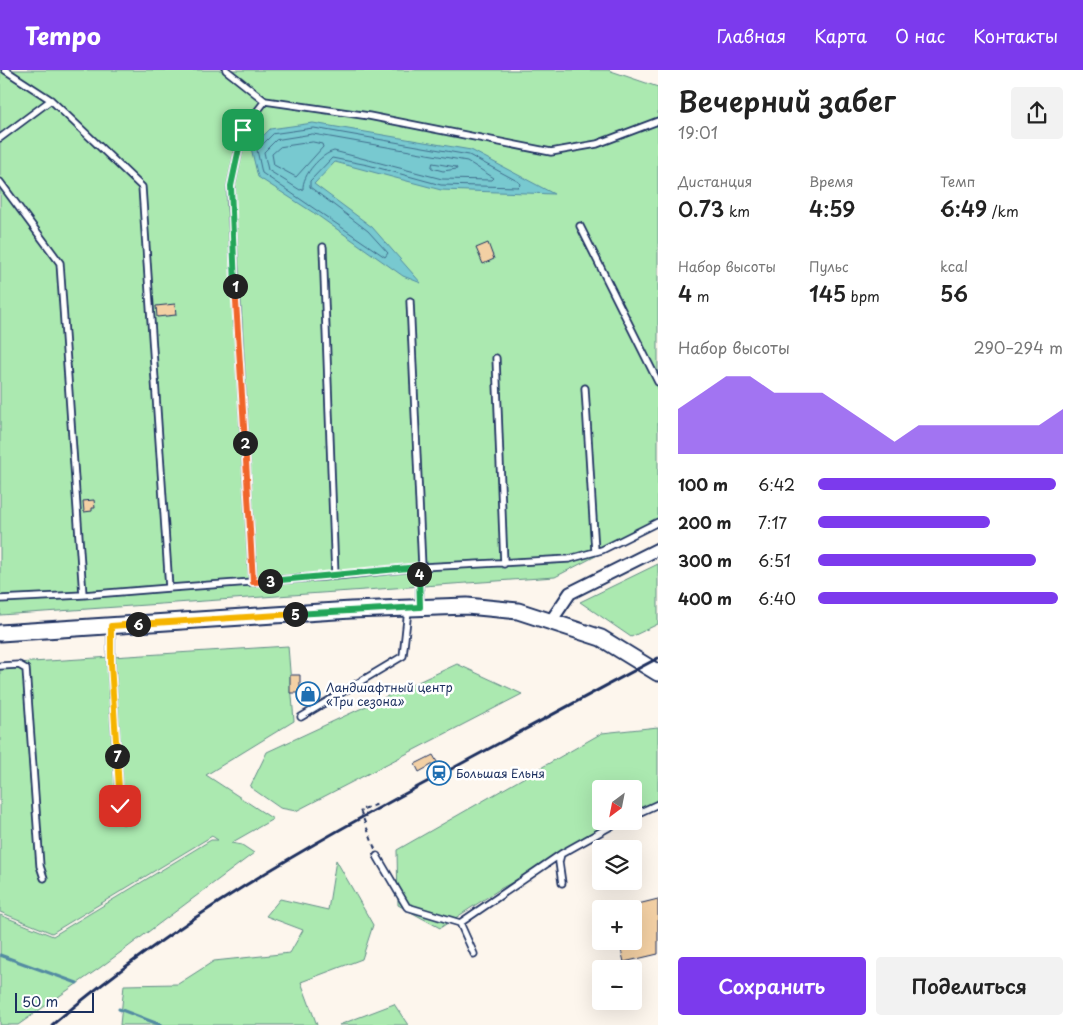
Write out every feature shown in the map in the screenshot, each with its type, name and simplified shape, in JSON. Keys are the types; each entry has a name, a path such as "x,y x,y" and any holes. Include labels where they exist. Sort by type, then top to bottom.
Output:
{"main road":[{"path":"0,634 414,607 476,607 518,612 601,638 658,673"}],"street":[{"path":"551,621 570,593 658,549"}],"lane":[{"path":"5,70 51,100 142,187 169,588"},
{"path":"226,70 265,102 369,116 551,152 597,144 658,121"},
{"path":"0,138 51,100"},
{"path":"253,582 231,186 243,130 265,102"},
{"path":"0,182 60,263 83,595"},
{"path":"580,226 658,382"},
{"path":"323,247 335,576"},
{"path":"301,717 403,656 414,607 420,567 410,301"},
{"path":"496,358 504,564"},
{"path":"585,388 595,551"},
{"path":"0,599 83,595 335,576 420,567 504,564 569,559 602,550 658,522"},
{"path":"111,626 111,664 119,797 123,820"},
{"path":"0,666 19,664 26,668 40,866 44,878"},
{"path":"642,811 658,804"},
{"path":"460,923 561,854 604,830"},
{"path":"561,854 559,862 562,883"},
{"path":"378,856 407,907 460,923 474,954"}],"path":[{"path":"378,856 360,810 380,804"}],"green space":[{"path":"0,70 608,70 658,87 658,524 555,577 0,615"},
{"path":"658,564 658,624 631,637 580,602"},
{"path":"288,646 294,721 206,775 273,819 231,843 242,845 254,853 101,967 18,1025 0,1025 0,915 53,936 211,840 218,840 212,836 52,933 0,912 0,664"},
{"path":"457,664 522,694 296,811 280,808 250,787 267,752"},
{"path":"658,727 658,804 642,813 642,780 592,780 592,830 609,830 500,889 440,928 398,905 397,850 602,733"},
{"path":"336,860 373,925 362,959 301,982 317,1025 120,1025 124,985 178,984 214,961 290,953 303,930 266,916 280,899 328,910"},
{"path":"394,1004 408,1025 339,1025"}],"water":[{"path":"313,123 471,150 554,194 441,190 335,162 314,184 372,227 421,283 403,276 317,215 258,177 251,148 270,129"}],"building":[{"path":"488,243 494,259 483,264 476,248"},
{"path":"175,304 176,315 157,317 156,306"},
{"path":"94,500 95,508 92,508 92,511 84,512 83,501"},
{"path":"290,675 300,675 300,693 290,693"},
{"path":"433,755 437,762 419,772 415,764"},
{"path":"658,899 658,954 632,960 624,960 621,950 642,950 642,903"}],"waterway":[{"path":"0,955 77,983"},
{"path":"119,1009 161,1025"}],"railway":[{"path":"52,1025 147,951 196,917 297,854 349,824 658,658"}],"place":[{"name":"Ландшафтный центр «Три сезона»","path":"308,694"},
{"name":"Большая Ельня","path":"439,773"}],"route":[{"path":"120,806 111,664 111,626 420,607 419,567 253,582 231,204 231,186 240,152 243,130"}]}
